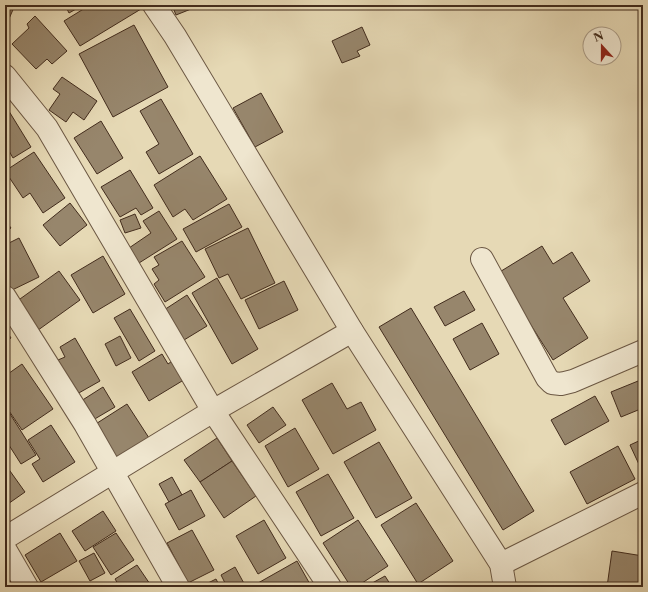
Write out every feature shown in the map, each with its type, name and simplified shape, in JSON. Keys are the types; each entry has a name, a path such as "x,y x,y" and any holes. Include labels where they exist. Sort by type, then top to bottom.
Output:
{"street":[{"path":"154,5 175,36 352,331 502,564 505,587"},
{"path":"5,76 47,128 213,411 330,587"},
{"path":"482,259 547,378 552,383 560,384 573,381 643,351"},
{"path":"5,297 81,418 178,587"},
{"path":"5,538 213,411 352,331"},
{"path":"502,564 643,493"},
{"path":"5,549 27,587"}],"building":[{"path":"5,5 15,5 5,28"},
{"path":"65,5 83,5 69,13"},
{"path":"90,5 139,5 141,9 80,46 64,21"},
{"path":"172,5 201,5 176,15"},
{"path":"35,16 67,51 52,64 47,59 36,69 12,44 29,28 27,24"},
{"path":"134,25 168,87 113,117 79,54"},
{"path":"362,27 370,45 357,51 360,56 342,63 332,41"},
{"path":"62,77 97,101 84,120 73,112 66,122 49,110 60,94 53,89"},
{"path":"261,93 283,132 255,147 233,108"},
{"path":"161,99 193,154 159,174 146,152 159,144 140,111"},
{"path":"7,108 31,147 13,158 5,144 5,109"},
{"path":"101,121 123,158 97,174 74,138"},
{"path":"34,152 65,198 43,213 30,193 23,198 5,171"},
{"path":"200,156 227,199 193,220 185,209 173,217 154,185"},
{"path":"130,170 153,208 141,215 136,208 120,217 101,187"},
{"path":"5,196 9,203 5,205"},
{"path":"70,203 87,225 60,246 43,225"},
{"path":"229,204 242,227 196,252 183,229"},
{"path":"159,211 177,239 139,263 129,248 151,233 143,221"},
{"path":"135,214 141,228 125,233 120,220"},
{"path":"5,220 11,228 5,232"},
{"path":"248,228 275,283 241,299 228,274 219,278 205,249"},
{"path":"19,238 39,277 8,292 5,286 5,245"},
{"path":"182,241 205,277 165,302 154,284 159,280 152,269 159,265 154,257"},
{"path":"542,246 553,264 572,252 590,281 563,298 588,338 553,360 498,273"},
{"path":"103,256 125,294 93,313 71,275"},
{"path":"59,271 80,300 34,333 13,304"},
{"path":"217,278 258,349 232,364 192,293"},
{"path":"284,281 298,310 259,329 245,300"},
{"path":"464,291 475,310 445,326 434,307"},
{"path":"187,295 207,326 184,340 164,310"},
{"path":"411,308 534,511 503,530 379,327"},
{"path":"130,309 155,351 139,361 114,318"},
{"path":"482,323 499,354 470,370 453,339"},
{"path":"5,329 11,338 5,342"},
{"path":"120,336 131,358 116,366 105,344"},
{"path":"75,338 100,381 77,394 58,360 65,357 60,347"},
{"path":"162,354 168,364 175,359 187,378 149,401 132,372"},
{"path":"22,364 53,409 22,430 5,405 5,376"},
{"path":"643,379 643,408 621,417 611,392"},
{"path":"332,383 347,409 361,402 376,430 333,454 302,400"},
{"path":"103,387 115,407 93,420 81,401"},
{"path":"595,396 609,421 565,445 551,420"},
{"path":"127,404 151,441 115,464 91,427"},
{"path":"5,406 36,455 21,464 5,439"},
{"path":"273,407 286,425 259,443 247,425"},
{"path":"51,425 75,462 43,482 32,464 40,459 28,440"},
{"path":"295,428 319,469 288,487 265,446"},
{"path":"217,438 232,461 200,482 184,460"},
{"path":"643,439 643,473 630,445"},
{"path":"379,442 412,498 376,518 344,462"},
{"path":"618,446 635,479 587,504 570,472"},
{"path":"232,461 256,496 224,518 200,482"},
{"path":"5,464 25,492 5,506"},
{"path":"328,474 354,518 321,536 296,492"},
{"path":"172,477 182,495 169,502 159,484"},
{"path":"191,490 205,516 179,530 165,504"},
{"path":"416,503 453,561 418,584 381,525"},
{"path":"103,511 116,531 85,551 72,531"},
{"path":"264,520 286,558 258,574 236,536"},
{"path":"358,520 388,566 356,587 351,587 323,543"},
{"path":"192,530 214,570 188,583 167,543"},
{"path":"60,533 77,561 41,582 25,555"},
{"path":"116,533 134,560 111,575 93,547"},
{"path":"612,551 643,556 643,587 607,587"},
{"path":"94,553 105,573 90,581 79,561"},
{"path":"297,561 311,586 251,587"},
{"path":"137,565 152,587 120,587 115,579"},
{"path":"235,567 246,587 227,587 221,575"},
{"path":"385,576 392,587 365,587"},
{"path":"216,579 220,587 200,587"}]}
